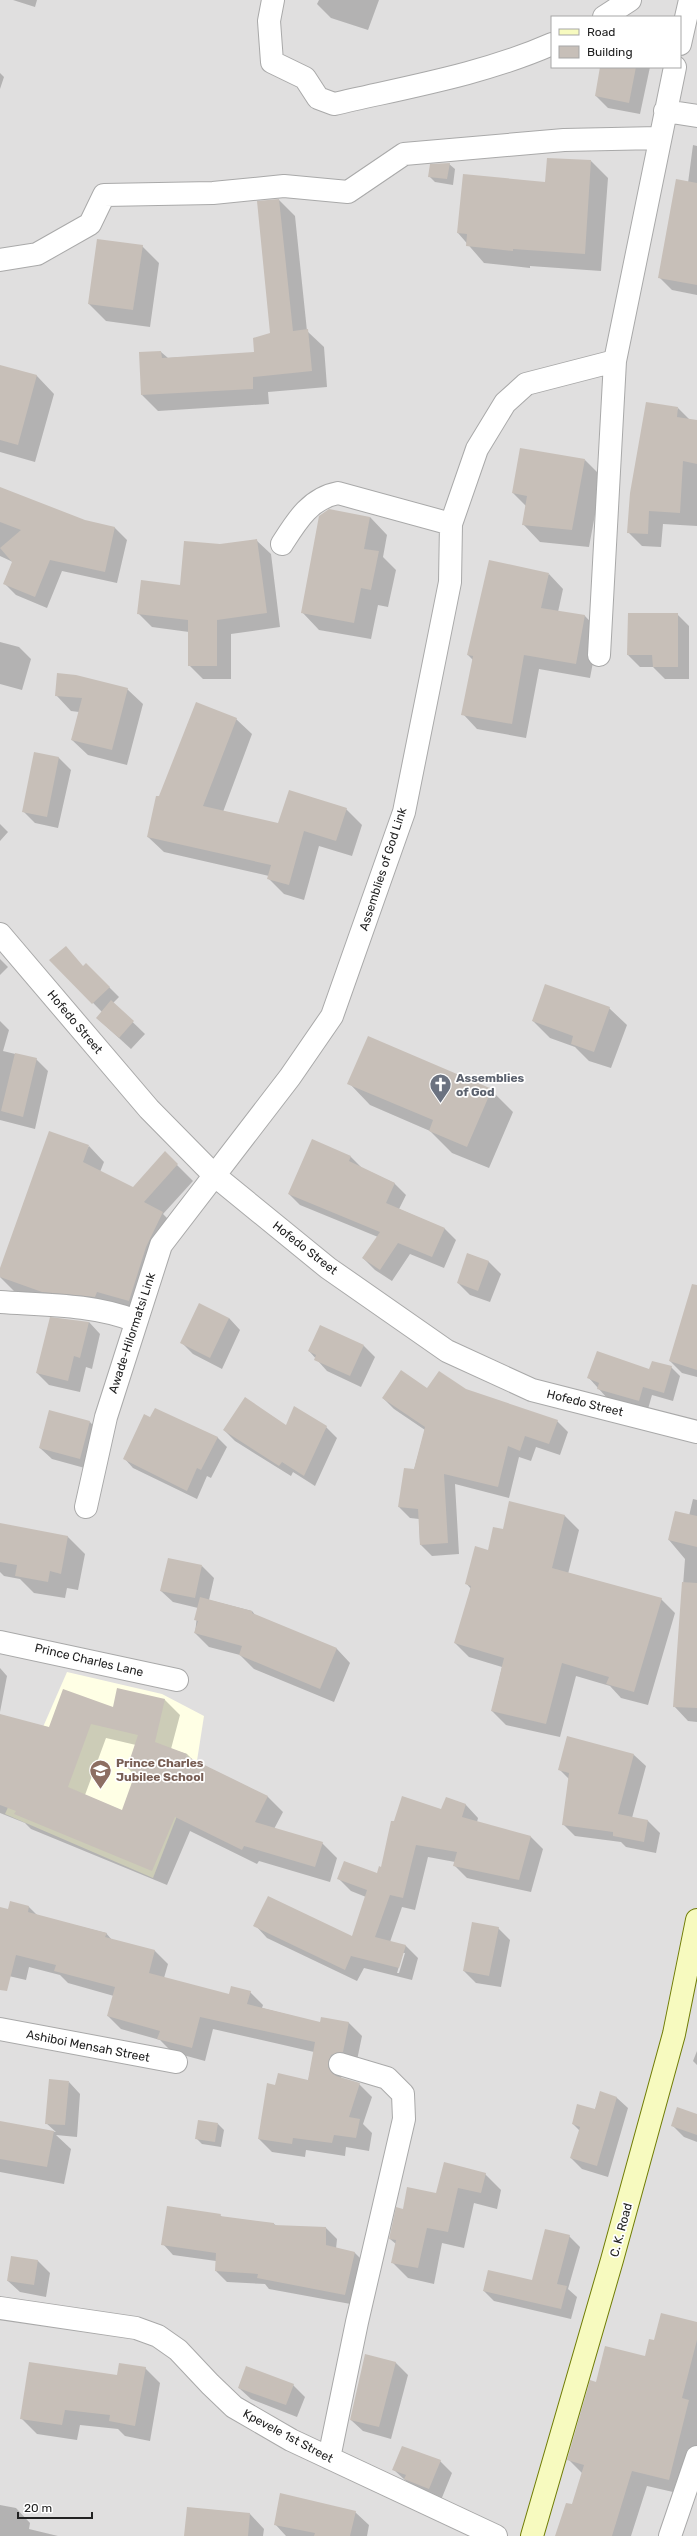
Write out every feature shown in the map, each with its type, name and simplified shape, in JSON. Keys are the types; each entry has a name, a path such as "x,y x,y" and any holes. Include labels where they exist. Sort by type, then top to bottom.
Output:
{"street":[{"path":"273,0 269,21 272,62 305,78 318,98 334,104 472,72 551,44"},
{"path":"606,16 630,0"},
{"path":"681,40 690,0"},
{"path":"599,655 615,361 664,111 675,68"},
{"path":"664,111 697,116"},
{"path":"0,260 37,254 90,224 104,195 213,194 284,186 348,192 404,154 564,140 659,138"},
{"name":"Assemblies of God Link","path":"214,1175 290,1077 332,1016 350,967 404,812 450,582 450,524 477,449 505,403 526,384 615,361"},
{"path":"282,544 298,519 313,503 327,495 338,493 450,524"},
{"name":"Hofedo Street","path":"0,934 149,1109 214,1175 328,1268 447,1351 532,1390 697,1432"},
{"name":"Awade-Hilormatsi Link","path":"86,1507 106,1417 161,1245 214,1175"},
{"path":"0,1302 70,1307 124,1316 136,1321"},
{"name":"Prince Charles Lane","path":"0,1642 177,1680"},
{"name":"C. K. Road","path":"532,2536 612,2260 674,2034 697,1920"},
{"name":"Ashiboi Mensah Street","path":"0,2029 176,2062"},
{"path":"329,2458 357,2322 404,2119 403,2094 387,2078 340,2064"},
{"name":"Kpevele 1st Street","path":"0,2308 136,2328 158,2336 178,2350 210,2384 234,2406 291,2440 496,2536"},
{"path":"670,2536 697,2457"}],"shaded area":[{"path":"0,0 697,0 697,2536 0,2536"},
{"name":"Prince Charles Jubilee School","path":"67,1672 162,1694 204,1716 196,1767 153,1878 5,1814"}],"building":[{"path":"600,68 636,68 629,103 595,96"},
{"path":"547,158 591,160 585,254 513,249 513,251 466,246 467,234 457,233 463,174 545,182"},
{"path":"450,163 447,179 428,177 430,164"},
{"path":"676,179 697,183 697,285 658,278"},
{"path":"279,199 293,331 308,329 312,371 253,377 253,389 141,395 139,352 161,351 162,358 254,352 253,338 270,333 257,201"},
{"path":"97,239 143,245 133,310 88,304"},
{"path":"0,365 37,375 18,445 0,440"},
{"path":"646,402 678,407 677,417 697,420 697,464 683,461 680,513 649,511 648,534 627,533 630,493"},
{"path":"520,448 585,459 572,530 522,525 527,496 512,493"},
{"path":"0,487 85,520 115,527 105,572 50,560 35,597 3,584 12,562 0,548 21,530 0,522"},
{"path":"329,509 370,517 364,549 379,551 371,590 361,588 354,623 301,613 319,516"},
{"path":"257,539 267,613 217,620 217,666 188,666 188,620 137,614 141,580 180,585 184,541 220,544"},
{"path":"489,560 549,573 541,608 585,615 576,664 524,655 512,724 461,715 473,656 467,655"},
{"path":"628,613 678,613 678,667 653,667 652,655 627,655"},
{"path":"57,673 76,675 128,688 112,750 71,740 82,698 55,696"},
{"path":"196,702 237,718 203,806 278,823 289,790 347,808 336,841 304,831 289,885 267,879 271,865 147,837 156,796 159,796"},
{"path":"34,752 59,757 47,817 22,812"},
{"path":"66,946 83,966 86,963 110,987 92,1004 49,960"},
{"path":"545,984 610,1007 594,1052 571,1044 573,1036 532,1021"},
{"path":"111,1000 134,1021 119,1038 96,1018"},
{"name":"Assemblies of God","path":"368,1036 492,1089 467,1147 429,1131 433,1120 347,1084"},
{"path":"15,1053 37,1058 23,1117 1,1111"},
{"path":"49,1131 89,1145 83,1162 133,1187 165,1151 178,1164 144,1202 163,1212 146,1247 129,1301 97,1292 95,1297 42,1292 0,1277 0,1268"},
{"path":"312,1139 351,1156 349,1161 395,1183 386,1203 445,1228 432,1257 398,1243 380,1270 362,1258 380,1232 288,1194"},
{"path":"467,1253 489,1261 478,1291 457,1283"},
{"path":"692,1284 697,1285 697,1370 669,1361"},
{"path":"199,1303 229,1318 210,1358 180,1343"},
{"path":"50,1317 89,1322 80,1358 74,1356 68,1381 36,1373"},
{"path":"320,1325 364,1345 350,1376 314,1360 316,1355 308,1351"},
{"path":"597,1351 649,1369 652,1361 672,1366 664,1393 643,1387 639,1401 597,1389 599,1383 587,1378"},
{"path":"401,1370 427,1388 439,1371 466,1389 558,1420 549,1444 525,1436 520,1451 508,1446 498,1487 444,1474 448,1543 420,1545 418,1509 398,1507 404,1468 414,1469 425,1427 382,1398"},
{"path":"245,1397 286,1425 294,1406 327,1426 304,1476 282,1462 279,1466 223,1430"},
{"path":"155,1408 218,1437 201,1470 197,1468 187,1491 123,1459 144,1414 150,1417"},
{"path":"49,1410 90,1421 80,1459 39,1448"},
{"path":"509,1501 565,1515 552,1568 662,1598 634,1692 606,1684 609,1677 562,1663 546,1724 491,1711 504,1658 454,1643 471,1586 465,1584 475,1546 488,1550 493,1527 503,1529"},
{"path":"675,1511 697,1516 697,1547 668,1540"},
{"path":"0,1523 68,1536 61,1574 50,1571 48,1582 15,1576 17,1565 0,1562"},
{"path":"168,1558 202,1565 195,1598 160,1591"},
{"path":"682,1582 697,1583 697,1708 673,1707"},
{"path":"200,1597 252,1611 252,1613 337,1648 320,1689 239,1655 242,1646 194,1633 198,1621 194,1620"},
{"name":"Prince Charles Jubilee School","path":"117,1688 165,1699 155,1742 187,1754 186,1756 268,1796 255,1822 323,1842 315,1867 244,1846 242,1850 175,1817 152,1871 14,1814 16,1811 0,1805 0,1714 49,1727 63,1689 113,1707","holes":["91,1724 138,1735 127,1768 136,1771 122,1810 68,1787"]},
{"path":"567,1736 634,1754 618,1814 648,1820 644,1842 613,1836 613,1832 562,1825 569,1773 558,1770"},
{"path":"402,1796 441,1809 446,1797 466,1804 462,1817 531,1836 519,1880 453,1866 457,1852 416,1845 403,1898 390,1895 375,1937 406,1945 399,1968 351,1956 345,1970 253,1926 268,1896 352,1936 367,1890 337,1879 344,1861 377,1873 379,1866 381,1867 391,1821 394,1821"},
{"path":"10,1901 29,1906 28,1912 107,1933 105,1937 155,1950 149,1973 229,1994 231,1986 251,1991 247,2004 320,2022 321,2017 349,2022 343,2052 331,2055 328,2067 336,2076 360,2083 349,2117 360,2119 356,2138 334,2135 332,2143 293,2138 292,2144 258,2139 267,2083 275,2085 278,2073 308,2080 315,2042 200,2017 192,2048 157,2039 160,2031 107,2016 115,1987 54,1971 56,1965 16,1955 7,1991 0,1990 0,1907 8,1909"},
{"path":"472,1922 499,1927 489,1976 463,1971"},
{"path":"49,2079 69,2081 65,2125 45,2124"},
{"path":"600,2091 617,2097 597,2166 570,2158 580,2127 572,2124 577,2104 595,2109"},
{"path":"677,2107 697,2114 697,2135 671,2126"},
{"path":"198,2120 218,2123 215,2142 195,2139"},
{"path":"0,2121 54,2131 47,2167 0,2159"},
{"path":"444,2162 486,2173 481,2193 458,2188 448,2232 427,2228 418,2268 391,2263 396,2240 389,2239 396,2207 403,2209 407,2187 436,2193"},
{"path":"167,2206 221,2214 220,2216 274,2223 274,2225 326,2227 326,2245 355,2252 345,2295 257,2278 258,2274 215,2271 216,2253 161,2245"},
{"path":"545,2229 570,2235 557,2284 567,2286 561,2309 483,2291 488,2270 532,2280"},
{"path":"11,2256 38,2260 34,2285 7,2281"},
{"path":"661,2313 697,2322 697,2340 682,2398 689,2400 669,2480 632,2471 612,2536 555,2536 566,2503 572,2504 584,2465 567,2460 590,2380 596,2382 605,2346 645,2356 649,2339 654,2340"},
{"path":"365,2354 396,2362 379,2427 350,2420"},
{"path":"29,2362 117,2375 119,2363 146,2367 135,2426 109,2421 110,2415 65,2410 62,2425 20,2419"},
{"path":"246,2366 294,2384 286,2405 238,2388"},
{"path":"402,2446 441,2460 429,2489 404,2479 406,2475 392,2470"},
{"path":"280,2493 356,2511 350,2536 314,2536 315,2533 274,2525"},
{"path":"187,2507 250,2513 248,2536 184,2536"}],"place":[{"name":"Assemblies of God","path":"441,1104"},
{"name":"Prince Charles Jubilee School","path":"101,1790"}]}
